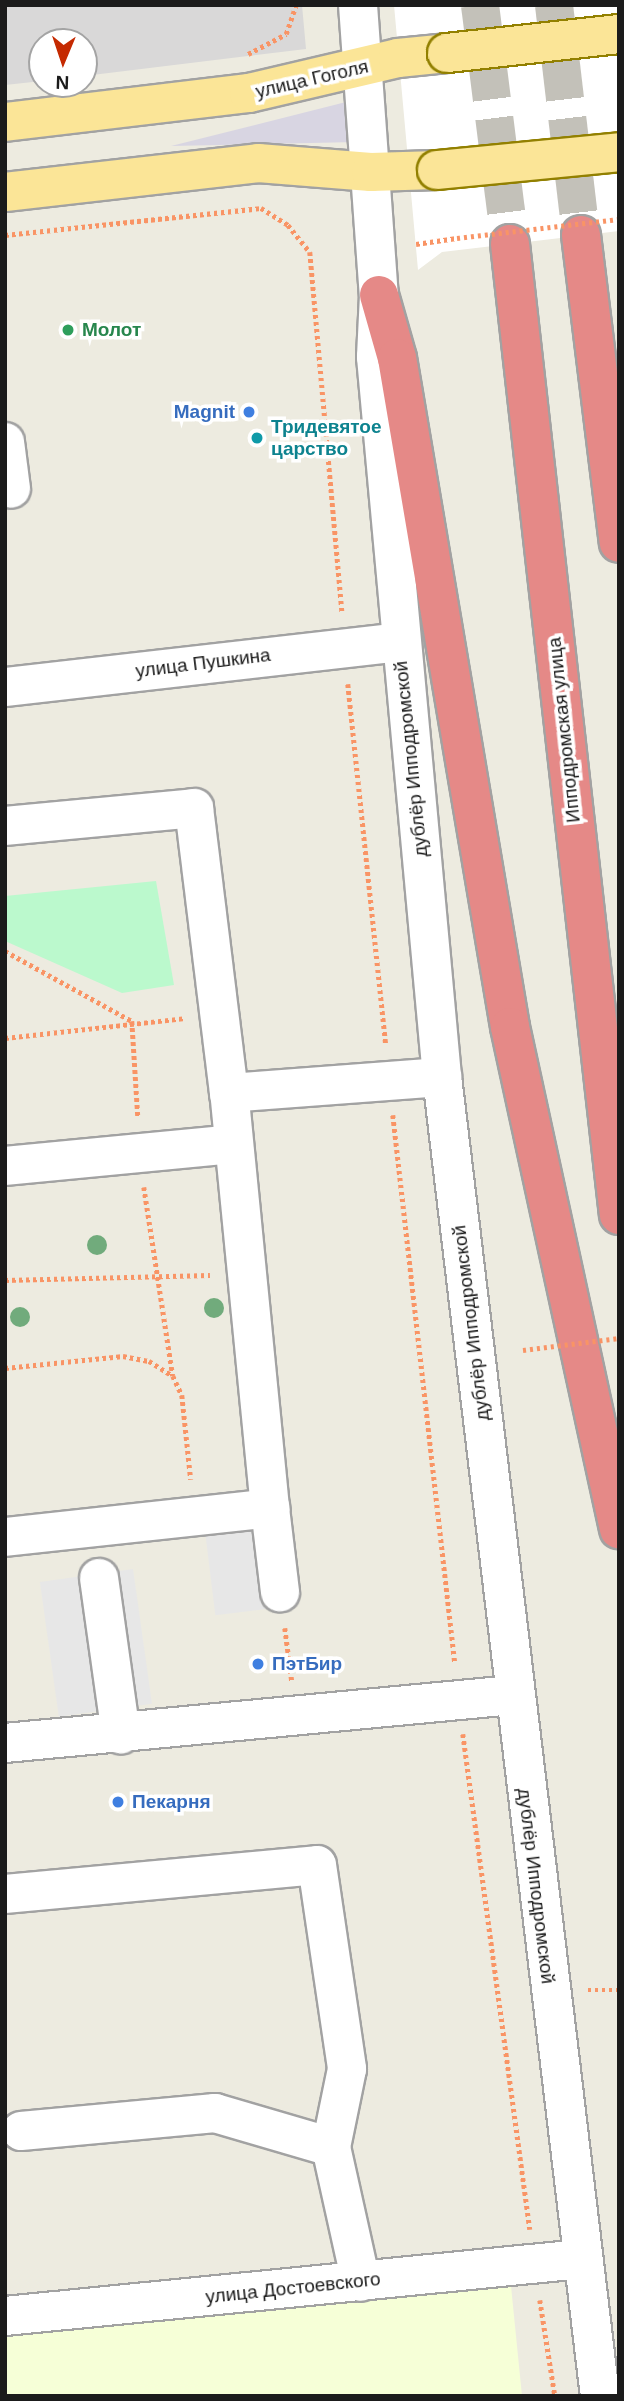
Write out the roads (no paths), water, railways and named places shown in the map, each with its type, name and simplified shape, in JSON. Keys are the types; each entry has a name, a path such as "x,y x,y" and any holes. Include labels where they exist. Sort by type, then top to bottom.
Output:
{"highway":[{"path":"580,235 619,544"},
{"name":"Ипподромская улица","path":"510,244 619,1215"},
{"path":"379,295 397,358 510,1027 619,1529"}],"main road":[{"name":"улица Гоголя","path":"5,122 249,93 447,52 619,34"},
{"path":"5,192 258,163 371,172 438,170 619,152"}],"street":[{"path":"358,5 371,172"},
{"name":"дублёр Ипподромской","path":"371,172 379,295 376,357 400,642 442,1077 513,1695 600,2396"},
{"path":"5,442 11,489"},
{"name":"улица Пушкина","path":"5,687 345,645 400,642"},
{"path":"5,827 194,808 221,1015 232,1144 280,1592"},
{"path":"229,1093 442,1077"},
{"path":"5,1166 232,1144"},
{"path":"5,1537 270,1507"},
{"path":"99,1578 121,1734"},
{"path":"5,1744 513,1695"},
{"path":"5,1894 317,1865 347,2069 331,2147 361,2282"},
{"path":"20,2131 215,2113 331,2147"},
{"name":"улица Достоевского","path":"5,2316 361,2282 534,2261 581,2259"}],"tunnel":[{"path":"480,5 510,244"},
{"path":"554,5 581,235"}],"place":[{"name":"Молот","path":"68,330"},
{"name":"Magnit","path":"249,412"},
{"name":"Тридевятое царство","path":"257,438"},
{"name":"ПэтБир","path":"258,1664"},
{"name":"Пекарня","path":"118,1802"}]}
